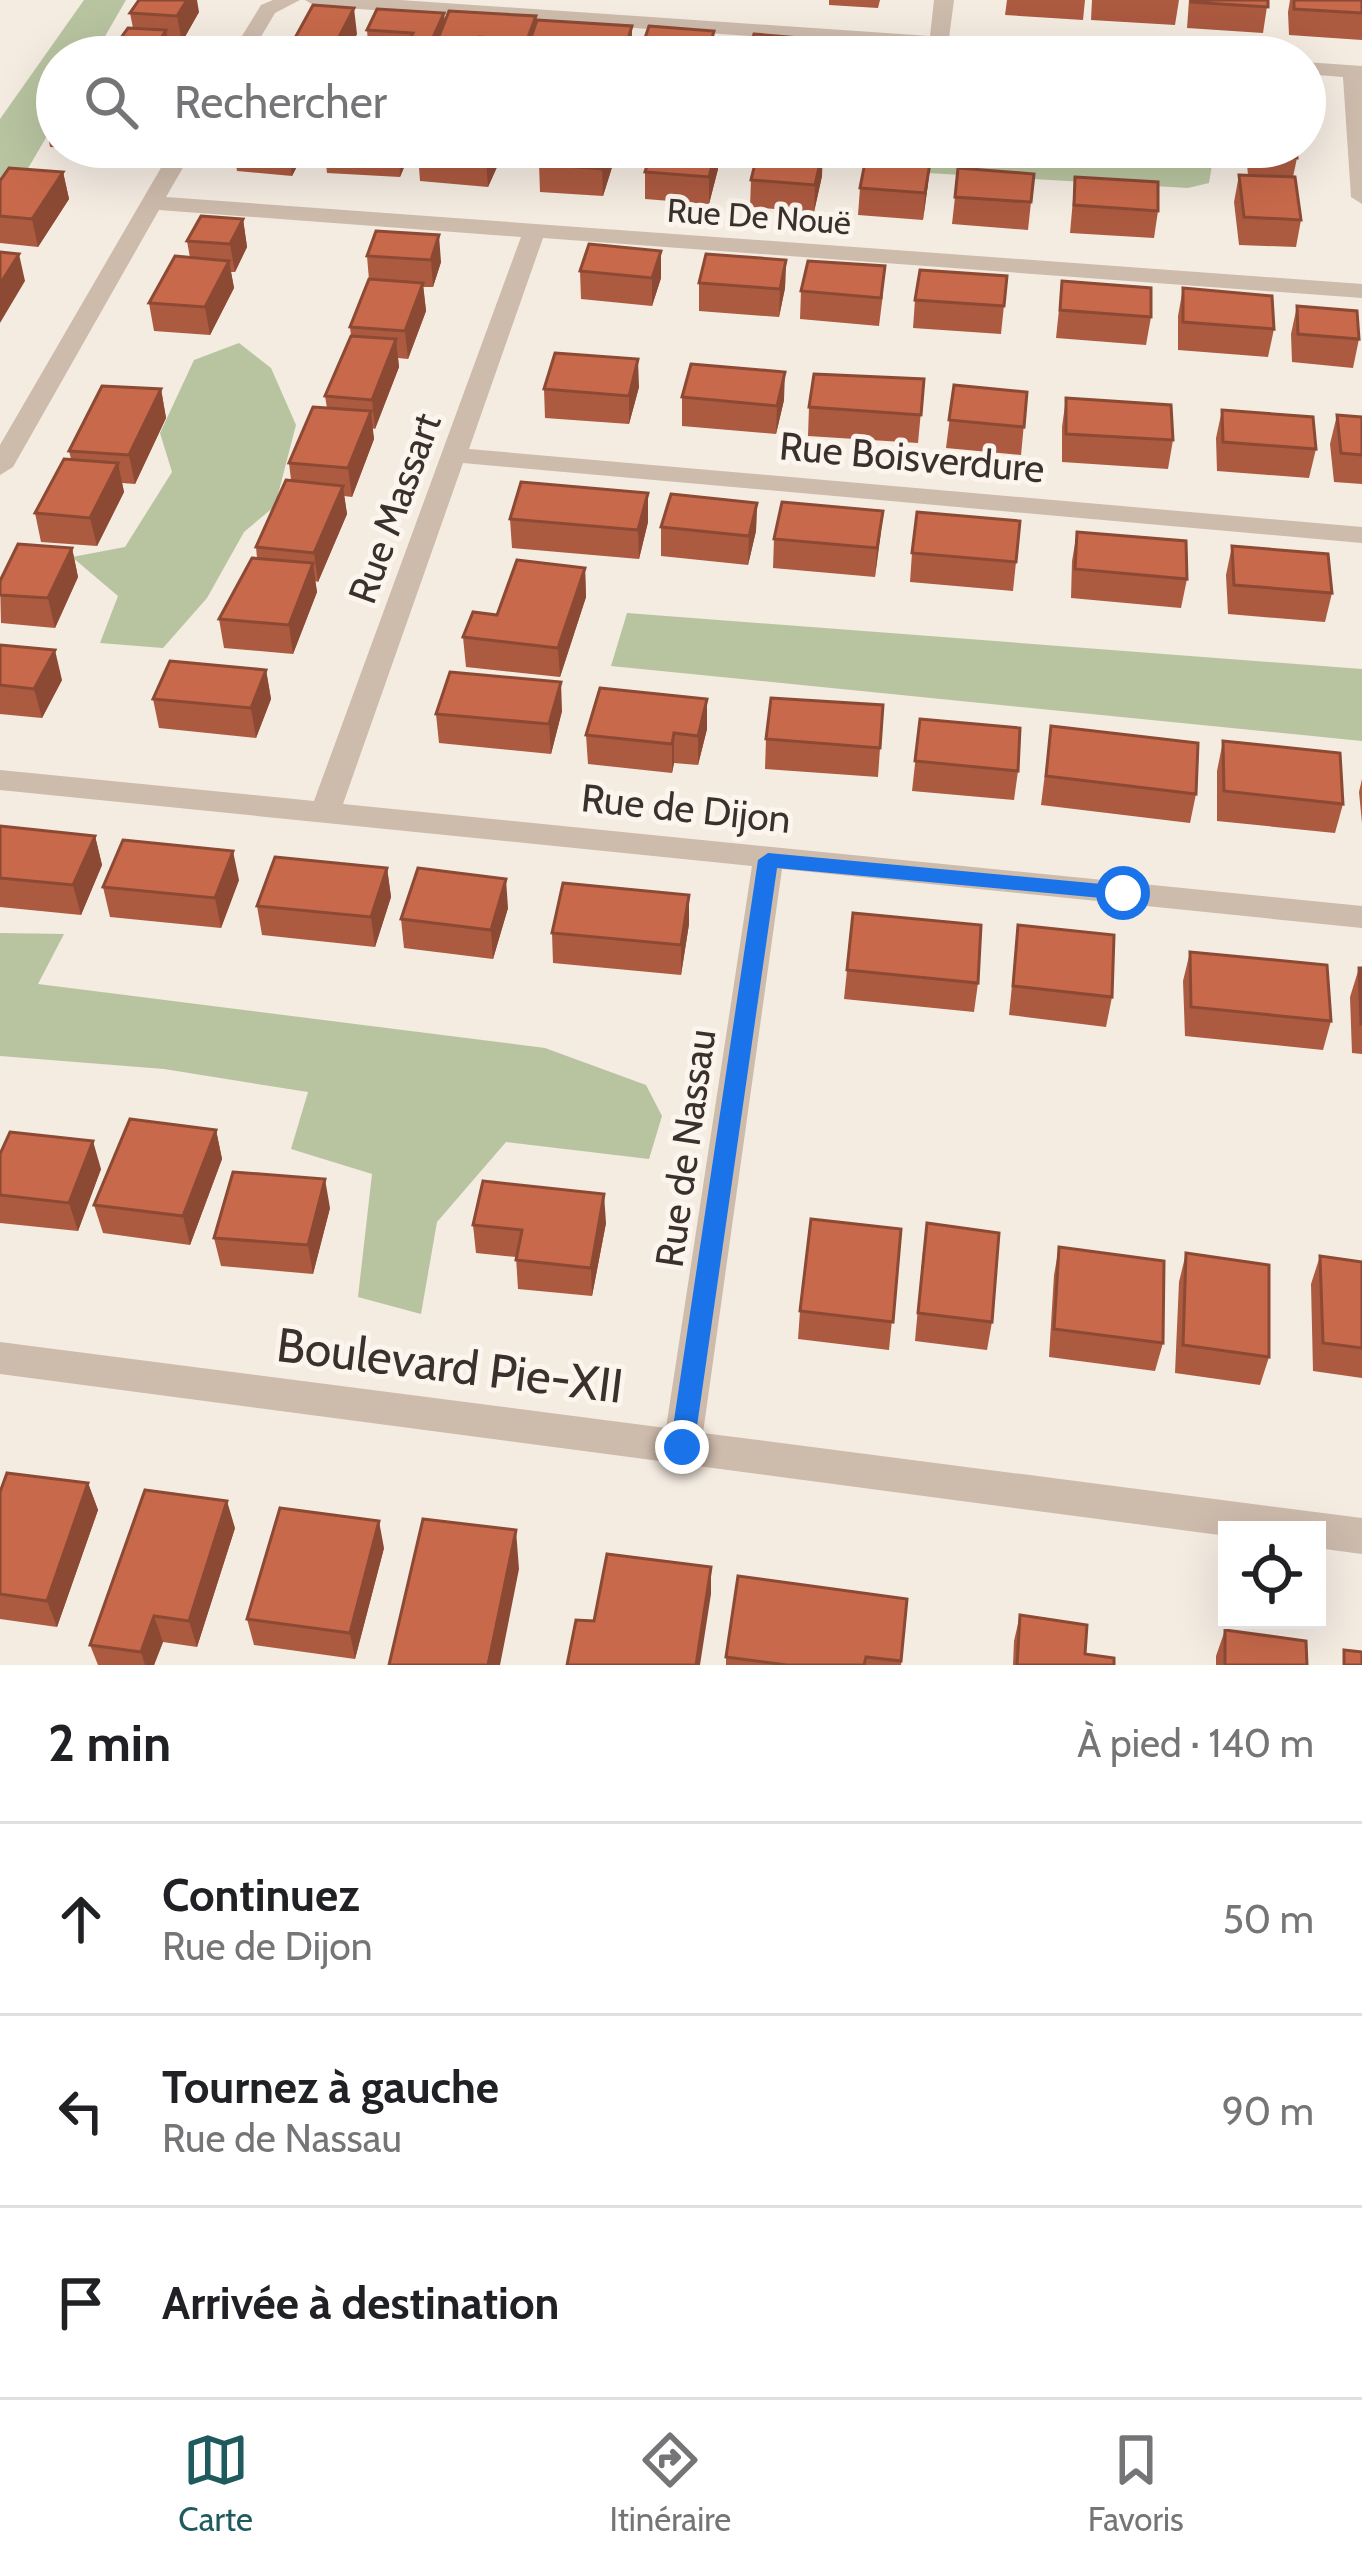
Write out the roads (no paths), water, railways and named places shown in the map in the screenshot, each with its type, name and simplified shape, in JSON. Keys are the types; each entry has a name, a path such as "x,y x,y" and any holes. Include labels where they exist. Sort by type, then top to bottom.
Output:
{"street":[{"path":"252,36 268,9 290,0"},
{"path":"315,0 863,36"},
{"path":"940,36 944,0"},
{"path":"1326,69 1357,71 1362,197"},
{"path":"0,466 172,168"},
{"name":"Rue De Nouë","path":"152,202 1362,291"},
{"name":"Rue Massart","path":"326,809 533,232"},
{"name":"Rue Boisverdure","path":"456,455 1362,535"},
{"name":"Rue de Dijon","path":"0,780 326,809 768,860 1362,917"},
{"name":"Rue de Nassau","path":"682,1447 768,860"},
{"name":"Boulevard Pie-XII","path":"0,1358 1247,1521"},
{"name":"Boulevard Pie-XII","path":"1326,1531 1362,1536"}]}
